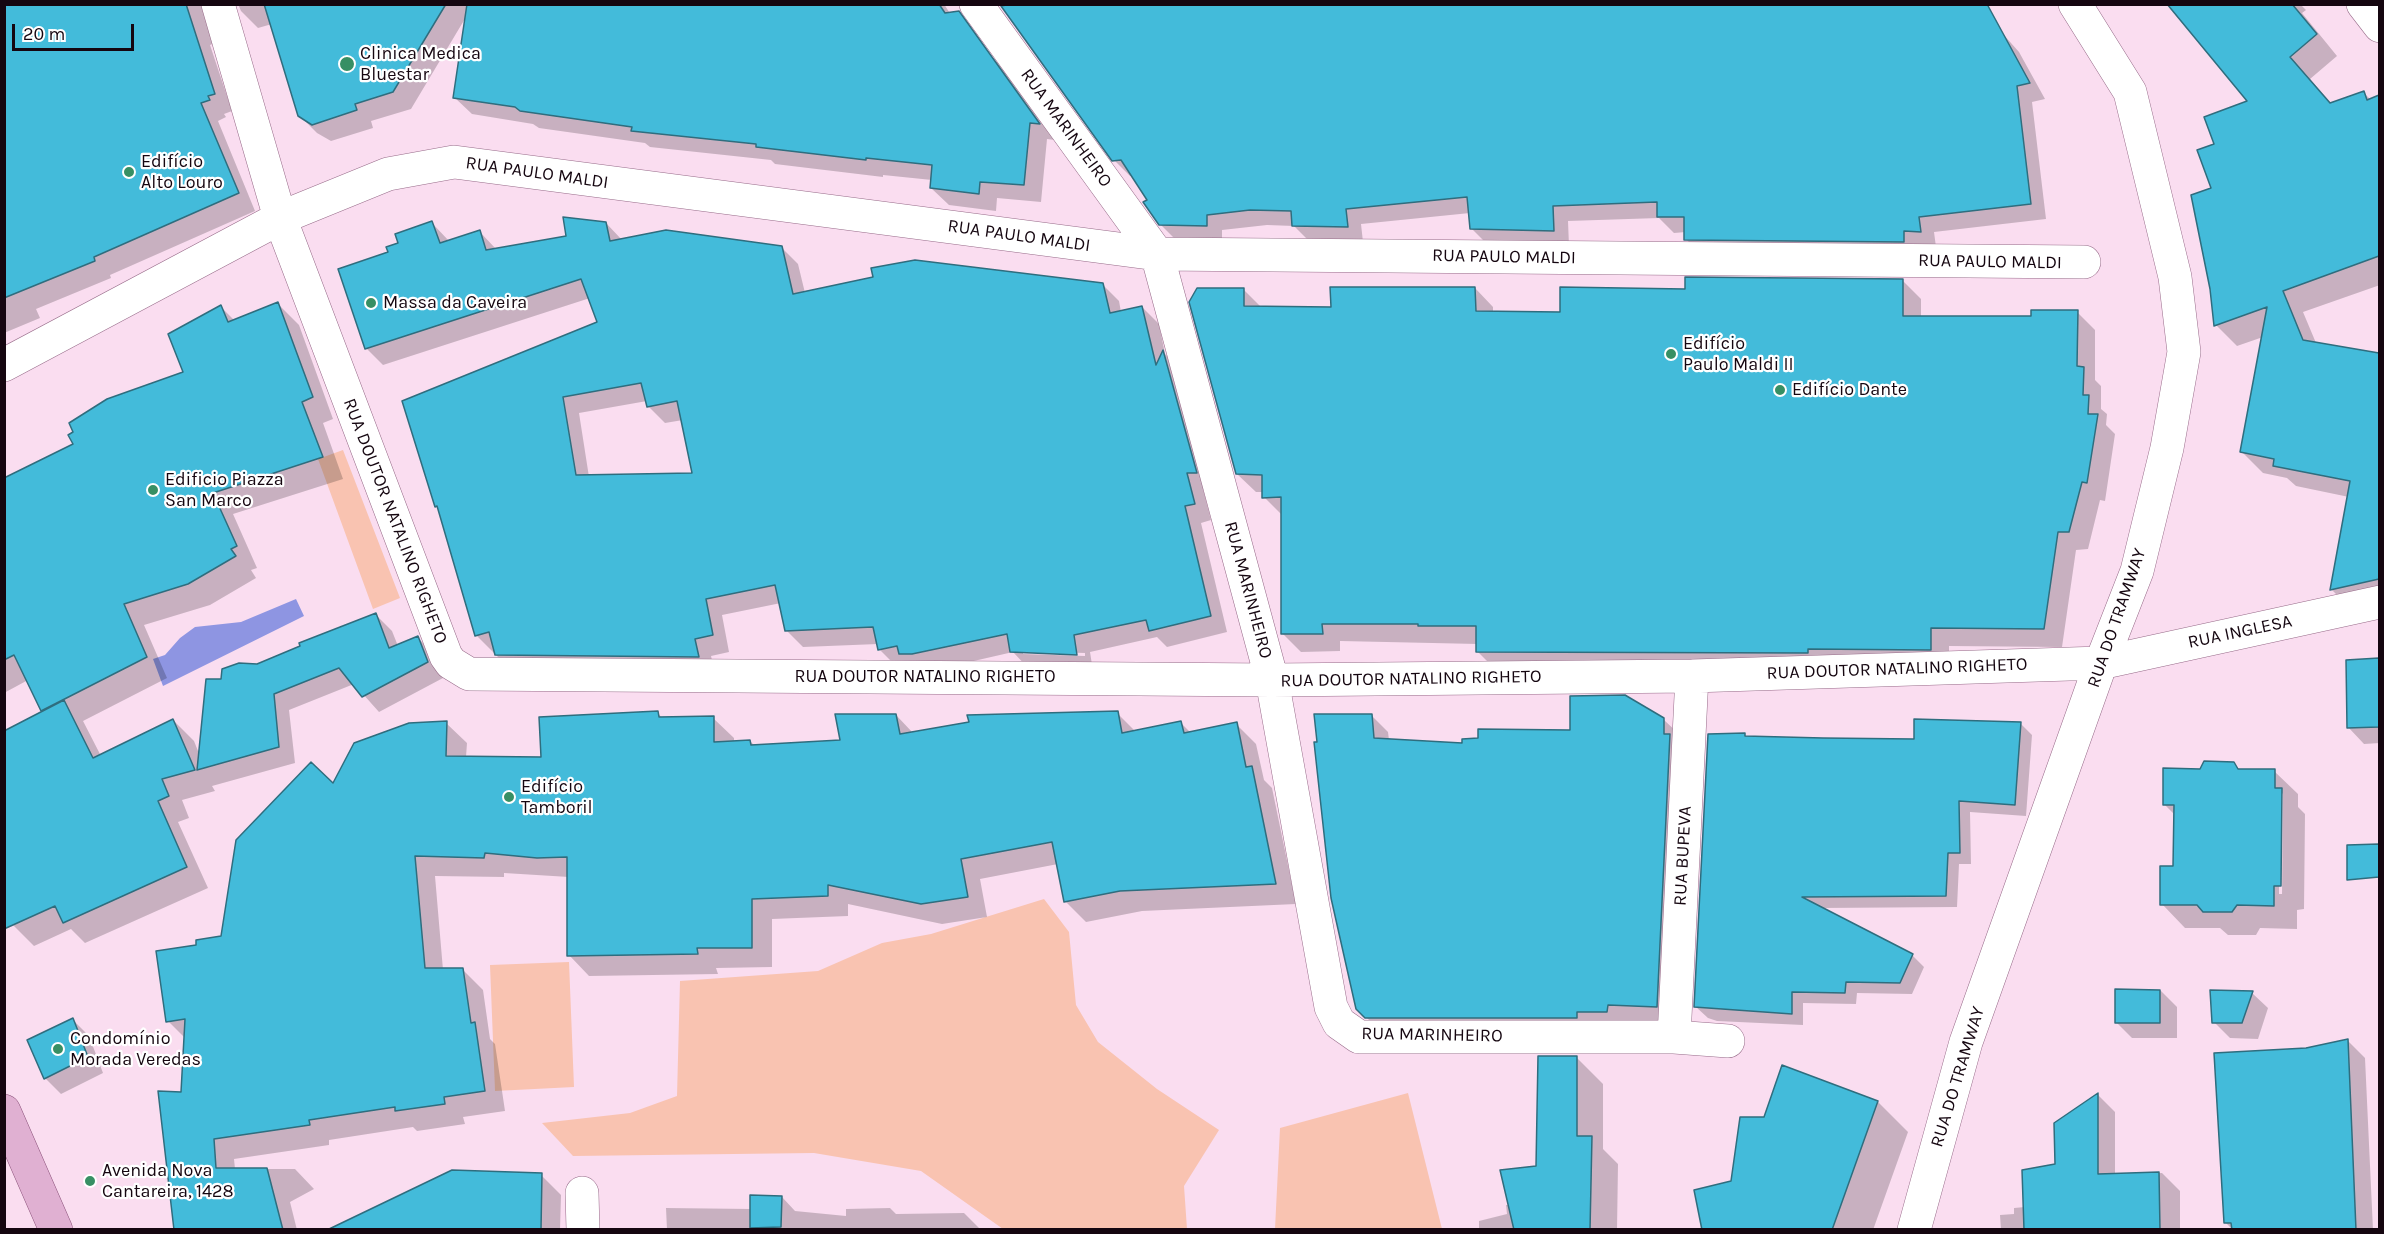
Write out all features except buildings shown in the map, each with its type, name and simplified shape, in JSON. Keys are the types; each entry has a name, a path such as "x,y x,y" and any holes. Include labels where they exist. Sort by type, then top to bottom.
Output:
{"main road":[{"path":"4,1111 57,1230"}],"street":[{"name":"RUA DOUTOR NATALINO RIGHETO","path":"218,4 280,218 446,656 451,663 468,674 1272,680 1692,676 2101,663"},
{"name":"RUA MARINHEIRO","path":"976,4 1157,254 1272,680 1331,1007 1339,1023 1359,1036 1674,1037 1728,1041"},
{"name":"RUA DO TRAMWAY","path":"1914,1230 1966,1042 2101,663 2137,571 2168,448 2184,352 2175,277 2130,92 2075,4"},
{"path":"2362,4 2379,26"},
{"name":"RUA PAULO MALDI","path":"4,365 280,218 388,174 454,162 1157,254 2084,262"},
{"name":"RUA INGLESA","path":"2101,663 2379,602"},
{"name":"RUA BUPEVA","path":"1674,1037 1692,676"},
{"path":"582,1193 583,1230"}],"shaded area":[{"path":"343,450 400,598 373,609 318,459"},
{"path":"1044,899 1069,932 1076,1005 1098,1042 1157,1089 1219,1130 1184,1186 1187,1229 1003,1229 921,1171 814,1153 573,1156 542,1123 630,1113 677,1096 680,981 818,971 882,943 931,934"},
{"path":"569,962 574,1087 495,1091 490,965"},
{"path":"1408,1093 1442,1229 1275,1229 1280,1128"}],"water":[{"path":"296,599 304,616 163,686 153,659 165,655 180,638 195,627 241,622"}],"place":[{"name":"Clinica Medica Bluestar","path":"347,64"},
{"name":"Edifício Alto Louro","path":"129,172"},
{"name":"Massa da Caveira","path":"371,303"},
{"name":"Edifício Paulo Maldi II","path":"1671,354"},
{"name":"Edifício Dante","path":"1780,390"},
{"name":"Edificio Piazza San Marco","path":"153,490"},
{"name":"Edifício Tamboril","path":"509,797"},
{"name":"Condomínio Morada Veredas","path":"58,1049"},
{"name":"Avenida Nova Cantareira, 1428","path":"90,1181"}]}
